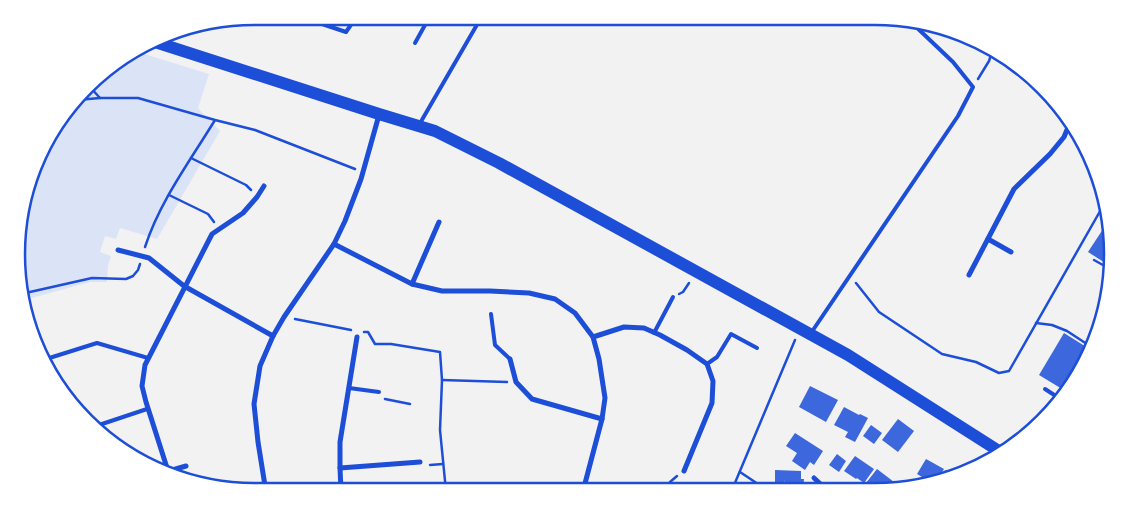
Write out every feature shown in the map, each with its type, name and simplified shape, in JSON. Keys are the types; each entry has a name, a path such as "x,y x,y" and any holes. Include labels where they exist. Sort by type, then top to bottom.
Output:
{"main road":[{"path":"162,44 435,131 499,162 848,355 995,449"}],"street":[{"path":"265,483 254,404 260,366 273,336 284,317 334,244 363,172 379,114"},
{"path":"969,275 1014,189 1050,154 1064,137 1067,130"},
{"path":"166,466 147,409 142,386 145,364 212,234 243,212 264,186"},
{"path":"412,284 439,222"},
{"path":"988,239 1011,252"},
{"path":"334,244 412,284 442,291 529,293 556,299 575,312 593,337 599,359 605,398 602,419 585,483"},
{"path":"118,250 149,258 184,286 273,336"},
{"path":"593,337 624,327 644,328 687,350 707,364 713,381 712,403 684,471"},
{"path":"341,483 340,442 357,337"},
{"path":"510,359 516,382 532,399 602,419"},
{"path":"340,468 420,462"},
{"path":"175,469 186,466"},
{"path":"814,478 820,483"}],"lane":[{"path":"325,25 346,32 351,25"},
{"path":"415,43 425,25"},
{"path":"418,126 477,25"},
{"path":"805,332 850,276 958,116 973,87 953,62 918,29"},
{"path":"654,333 673,297"},
{"path":"492,314 495,345 510,359"},
{"path":"707,364 717,357 731,334 757,348"},
{"path":"50,358 97,343 148,358"},
{"path":"349,388 379,392"},
{"path":"1045,389 1055,395"},
{"path":"100,424 147,409"}],"path":[{"path":"973,87 991,56"},
{"path":"93,91 100,98"},
{"path":"85,99 138,98 255,130 363,172"},
{"path":"28,292 92,278 126,279 133,276 138,270 150,230 191,158 216,120"},
{"path":"191,158 246,185"},
{"path":"169,195 208,214 214,221"},
{"path":"850,276 879,312 942,354 976,362 999,373 1008,370 1100,211"},
{"path":"1094,260 1104,266"},
{"path":"673,297 683,292 696,271"},
{"path":"284,317 368,332 375,344 391,344 440,352 442,380 440,430 445,483"},
{"path":"1036,323 1052,325 1086,344"},
{"path":"735,483 805,332"},
{"path":"442,380 516,382"},
{"path":"379,392 377,398 410,404"},
{"path":"740,472 756,483"}],"shaded area":[{"path":"144,54 209,74 198,108 220,131 157,239 120,228 116,239 105,236 100,252 111,256 107,282 90,282 29,299 25,269 25,239 29,209 42,166 56,139 72,115 92,92 115,72"}],"building":[{"path":"1103,230 1104,262 1088,252"},
{"path":"1064,333 1085,346 1060,388 1039,375"},
{"path":"810,386 838,400 826,422 799,407"},
{"path":"844,407 868,418 855,442 845,437 848,432 834,425"},
{"path":"898,419 914,431 898,452 882,440"},
{"path":"871,425 882,433 874,444 863,436"},
{"path":"795,433 823,451 814,465 810,462 805,470 792,461 797,453 786,446"},
{"path":"837,454 846,461 839,472 829,465"},
{"path":"855,456 874,469 864,483 844,471"},
{"path":"926,459 944,469 942,473 921,479 922,477 917,474"},
{"path":"877,469 895,482 890,483 866,483"},
{"path":"775,470 801,471 801,479 804,479 804,483 785,483 785,480 784,483 775,483"}]}
